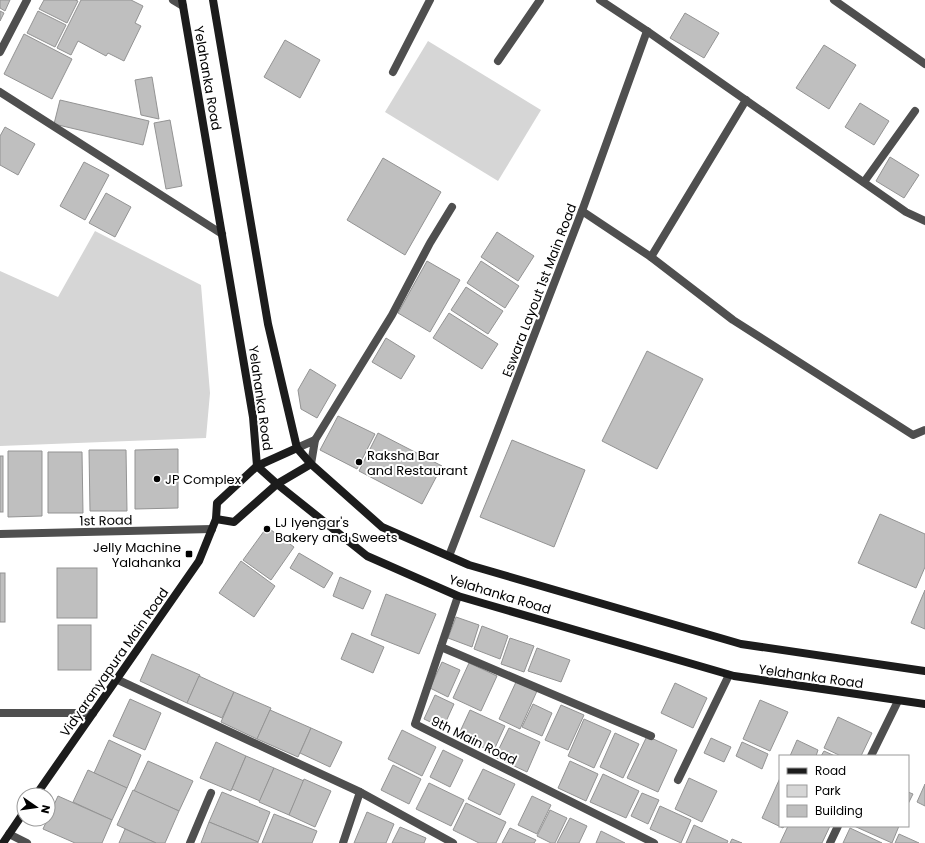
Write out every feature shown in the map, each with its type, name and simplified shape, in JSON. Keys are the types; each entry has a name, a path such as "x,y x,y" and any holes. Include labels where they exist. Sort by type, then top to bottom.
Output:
{"main road":[{"name":"Yelahanka Road","path":"213,0 268,324 297,448 311,464 382,527 469,565 741,644 925,671"},
{"name":"Yelahanka Road","path":"183,3 254,416 258,466 277,484 366,556 458,596 729,675 925,704"},
{"name":"Vidyaranyapura Main Road","path":"42,787 199,561 216,519 217,503 258,466 297,448"},
{"path":"216,519 234,522 277,484 311,464"},
{"path":"3,843 16,824"}],"street":[{"path":"0,52 27,0"},
{"path":"173,0 183,3"},
{"path":"393,72 430,0"},
{"path":"498,61 540,0"},
{"path":"600,0 647,31 906,212 925,221"},
{"path":"834,0 925,64"},
{"name":"Eswara Layout 1st Main Road","path":"449,556 582,211 647,31"},
{"path":"0,92 222,234"},
{"path":"651,257 746,100"},
{"path":"864,182 915,111"},
{"path":"311,464 315,440 392,315 430,243 452,207"},
{"path":"582,211 651,257 733,320 913,434 925,430"},
{"path":"297,448 315,440"},
{"name":"1st Road","path":"0,534 212,529"},
{"name":"9th Main Road","path":"458,596 415,724 654,843"},
{"path":"441,647 651,736"},
{"path":"678,780 729,675"},
{"path":"116,679 360,792 453,843"},
{"path":"871,755 898,701"},
{"path":"0,713 93,713"},
{"path":"343,843 360,792"},
{"path":"190,843 211,793"},
{"path":"830,843 838,827"},
{"path":"9,834 27,843"}],"green space":[{"path":"428,41 541,110 498,181 385,112"},
{"path":"95,231 201,285 210,393 206,438 0,446 0,271 58,297"}],"building":[{"path":"0,0 10,0 5,11 0,8"},
{"path":"44,0 78,1 67,23 39,9"},
{"path":"81,0 131,0 143,6 135,23 141,26 124,61 108,53 106,56 78,41 71,55 57,48"},
{"path":"0,11 4,13 0,21"},
{"path":"38,11 66,25 55,47 27,33"},
{"path":"685,13 719,33 704,58 670,38"},
{"path":"24,34 72,59 52,99 4,74"},
{"path":"285,40 320,60 300,98 264,77"},
{"path":"824,45 856,65 829,109 796,88"},
{"path":"152,77 159,119 141,115 135,80"},
{"path":"60,100 149,121 143,145 54,124"},
{"path":"860,103 889,121 874,145 845,127"},
{"path":"170,120 182,186 166,189 154,123"},
{"path":"5,127 35,144 18,175 0,165 0,136"},
{"path":"890,157 919,175 904,198 876,181"},
{"path":"383,158 441,192 405,255 347,220"},
{"path":"84,162 109,175 85,220 60,206"},
{"path":"106,193 131,207 115,237 89,223"},
{"path":"497,232 534,256 518,281 481,257"},
{"path":"427,261 460,280 430,332 398,313"},
{"path":"481,261 519,286 505,308 467,283"},
{"path":"466,287 503,311 488,334 451,310"},
{"path":"449,313 498,344 482,369 433,338"},
{"path":"386,338 415,356 401,379 372,362"},
{"path":"647,351 703,379 657,469 602,441"},
{"path":"310,369 336,385 317,418 301,409 298,390"},
{"path":"338,416 375,434 357,469 320,450"},
{"path":"378,433 442,466 422,504 359,471"},
{"path":"512,440 585,470 554,547 480,517"},
{"name":"JP Complex","path":"178,449 178,508 135,509 135,450"},
{"path":"89,450 126,450 127,511 90,511"},
{"path":"8,451 42,451 42,516 8,517"},
{"path":"48,452 82,452 83,513 48,513"},
{"path":"0,456 3,456 3,512 0,512"},
{"path":"880,514 925,534 925,567 916,588 858,563"},
{"path":"267,527 294,547 271,580 243,560"},
{"path":"299,553 333,573 324,588 290,568"},
{"path":"241,561 275,586 254,617 219,593"},
{"path":"57,568 97,568 97,618 57,618"},
{"path":"0,573 5,573 5,622 0,622"},
{"path":"340,577 371,591 363,609 333,596"},
{"path":"925,590 925,629 911,623"},
{"path":"386,594 436,614 419,654 371,635"},
{"path":"456,617 479,625 472,647 448,638"},
{"path":"58,625 91,625 91,670 58,670"},
{"path":"482,626 508,636 500,659 474,649"},
{"path":"352,633 384,647 373,673 341,659"},
{"path":"510,638 534,646 524,672 501,664"},
{"path":"537,648 570,660 561,682 528,671"},
{"path":"152,654 200,675 187,703 140,681"},
{"path":"442,662 460,670 448,697 430,688"},
{"path":"469,663 497,676 481,711 453,698"},
{"path":"199,676 234,692 222,718 187,703"},
{"path":"516,682 537,691 520,729 499,719"},
{"path":"675,683 707,698 693,728 661,713"},
{"path":"234,692 271,708 257,739 221,722"},
{"path":"435,695 454,704 443,728 424,719"},
{"path":"130,699 161,713 145,750 113,736"},
{"path":"760,700 788,712 770,751 743,739"},
{"path":"533,704 552,713 542,736 522,727"},
{"path":"561,705 584,715 568,750 545,740"},
{"path":"270,710 311,728 298,757 257,739"},
{"path":"470,710 505,726 493,752 458,736"},
{"path":"838,717 872,733 861,755 839,755 824,748"},
{"path":"584,719 611,731 594,768 568,756"},
{"path":"311,728 342,742 330,767 300,753"},
{"path":"509,728 540,742 527,772 495,757"},
{"path":"402,730 436,747 422,776 388,759"},
{"path":"615,733 639,744 623,778 600,767"},
{"path":"647,736 677,750 658,792 627,778"},
{"path":"711,738 731,747 724,762 704,753"},
{"path":"109,740 141,755 127,788 94,773"},
{"path":"797,740 818,750 816,755 790,755"},
{"path":"216,742 246,756 231,791 200,778"},
{"path":"742,742 768,754 762,769 736,756"},
{"path":"443,750 463,760 450,787 430,777"},
{"path":"824,751 833,755 822,755"},
{"path":"246,756 274,768 260,801 232,789"},
{"path":"148,761 193,781 179,811 134,791"},
{"path":"570,761 598,774 586,801 558,788"},
{"path":"393,765 421,779 409,804 381,790"},
{"path":"274,768 304,781 289,815 259,802"},
{"path":"483,769 515,784 500,815 468,799"},
{"path":"88,770 127,788 112,820 73,802"},
{"path":"603,774 639,791 626,818 590,802"},
{"path":"689,778 717,791 702,822 675,809"},
{"path":"304,779 331,791 315,827 289,815"},
{"path":"779,780 779,826 762,818"},
{"path":"429,783 464,800 451,826 416,809"},
{"path":"925,784 925,806 917,802"},
{"path":"133,790 179,811 165,843 156,843 117,825"},
{"path":"222,792 270,812 258,842 209,822"},
{"path":"909,792 913,794 909,802"},
{"path":"642,793 659,800 648,824 631,816"},
{"path":"58,796 112,820 102,843 75,843 43,829 44,827 56,827 56,800"},
{"path":"532,796 551,805 537,834 518,825"},
{"path":"466,803 506,822 496,843 479,843 453,830"},
{"path":"660,806 691,820 681,843 650,829"},
{"path":"550,810 567,818 555,843 551,843 537,836"},
{"path":"367,812 394,824 386,843 354,843"},
{"path":"274,814 317,831 312,843 262,843"},
{"path":"570,818 587,826 579,843 557,843"},
{"path":"209,822 258,842 258,843 201,843"},
{"path":"694,825 728,841 727,843 686,843"},
{"path":"400,827 426,838 424,843 392,843"},
{"path":"788,827 830,827 822,843 780,843"},
{"path":"856,827 899,827 892,843"},
{"path":"510,828 536,840 534,843 502,843"},
{"path":"850,828 882,843 843,843"},
{"path":"125,829 156,843 119,843"},
{"path":"601,831 625,843 596,843"},
{"path":"899,834 919,843 895,843"},
{"path":"732,839 742,843 730,843"}],"place":[{"name":"Raksha Bar and Restaurant","path":"359,462"},
{"name":"JP Complex","path":"157,479"},
{"name":"LJ Iyengar's Bakery and Sweets","path":"267,529"},
{"name":"Jelly Machine Yalahanka","path":"189,554"}]}
